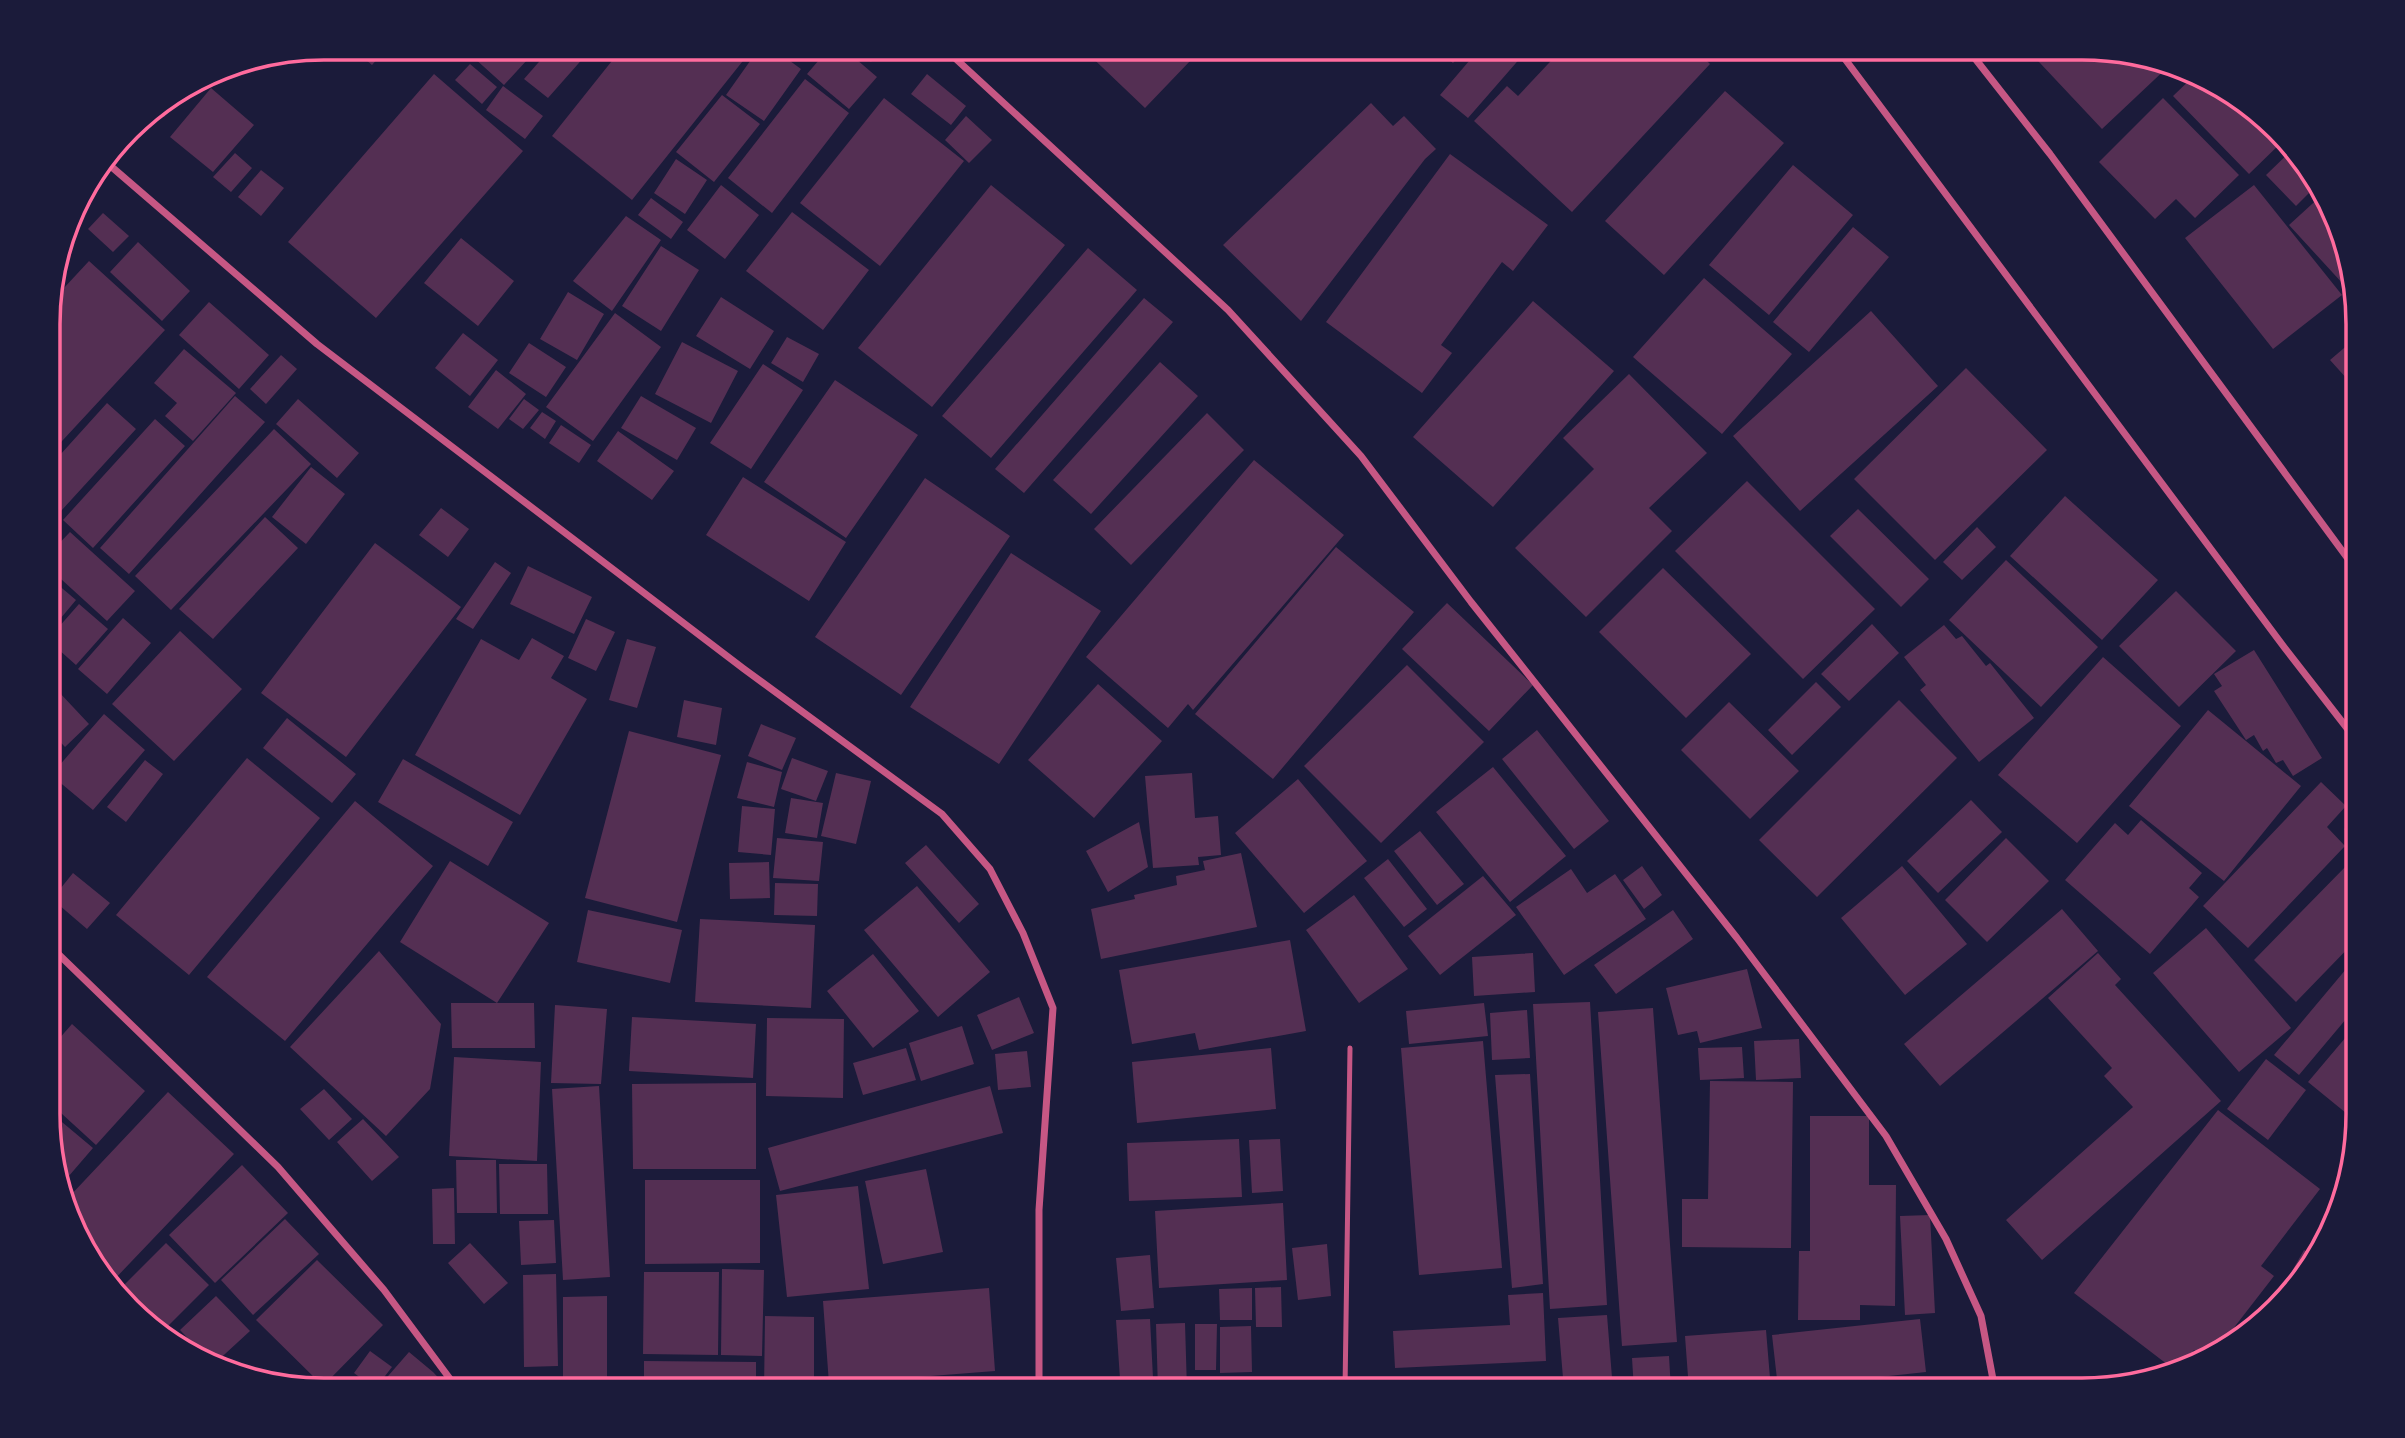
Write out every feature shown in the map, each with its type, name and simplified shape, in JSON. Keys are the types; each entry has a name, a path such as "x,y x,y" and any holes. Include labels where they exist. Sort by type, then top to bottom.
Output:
{"street":[{"path":"957,60 1228,310 1361,456 1471,602 1737,938 1886,1136 1946,1239 1980,1316 1993,1378"},
{"path":"1846,60 2346,727"},
{"path":"1976,60 2050,154 2346,556"},
{"path":"111,167 317,344 744,668 942,814 990,869 1023,933 1053,1008 1039,1210 1039,1378"},
{"path":"60,956 278,1167 384,1290 449,1378"}],"lane":[{"path":"1345,1378 1350,1048"}],"building":[{"path":"476,60 527,60 504,85"},
{"path":"541,60 582,60 548,98 524,79"},
{"path":"613,60 744,60 632,200 552,136"},
{"path":"751,60 789,60 801,69 764,121 726,95"},
{"path":"819,60 857,60 877,77 849,109 807,74"},
{"path":"1095,60 1191,60 1145,108"},
{"path":"1470,60 1519,60 1468,118 1440,95"},
{"path":"1552,60 1706,60 1710,64 1572,212 1474,121 1507,86 1518,96"},
{"path":"2037,60 2099,60 2163,72 2102,129"},
{"path":"470,64 497,87 482,104 455,80"},
{"path":"434,74 523,151 376,318 288,242"},
{"path":"927,74 966,106 951,125 911,94"},
{"path":"805,79 849,113 772,213 728,178"},
{"path":"2188,82 2198,87 2242,114 2277,146 2249,174 2173,96"},
{"path":"503,86 543,116 525,139 486,110"},
{"path":"211,88 254,125 213,172 170,137"},
{"path":"1725,91 1784,143 1664,275 1605,221"},
{"path":"722,95 760,124 714,182 676,152"},
{"path":"884,98 964,161 880,266 800,203"},
{"path":"2163,98 2239,175 2195,218 2176,199 2155,219 2099,162"},
{"path":"1371,103 1393,126 1404,116 1436,149 1425,159 1301,321 1223,245"},
{"path":"966,116 992,140 969,163 945,140"},
{"path":"235,153 252,168 231,192 213,177"},
{"path":"1450,154 1548,225 1513,271 1502,262 1441,345 1452,353 1422,393 1326,322"},
{"path":"2286,156 2310,192 2296,206 2266,175"},
{"path":"676,159 707,180 685,214 654,193"},
{"path":"1793,165 1853,215 1769,315 1709,265"},
{"path":"261,170 284,188 261,216 238,197"},
{"path":"721,185 759,215 725,259 687,230"},
{"path":"991,185 1065,245 932,407 858,348"},
{"path":"2254,185 2342,295 2273,349 2185,238"},
{"path":"651,198 683,222 671,239 638,215"},
{"path":"2315,201 2332,239 2342,283 2289,225"},
{"path":"792,212 869,270 823,330 746,271"},
{"path":"103,213 129,236 113,252 88,229"},
{"path":"626,216 661,240 612,311 573,281"},
{"path":"1853,227 1889,257 1809,352 1773,322"},
{"path":"461,238 514,281 478,326 424,283"},
{"path":"138,242 190,291 162,321 110,272"},
{"path":"661,246 699,270 661,331 622,306"},
{"path":"1088,248 1137,290 991,458 942,416"},
{"path":"89,261 165,330 60,443 60,306 62,290"},
{"path":"1704,278 1792,354 1722,434 1633,357"},
{"path":"568,292 604,314 577,360 540,339"},
{"path":"721,297 774,331 750,369 696,336"},
{"path":"1144,298 1173,322 1024,493 995,469"},
{"path":"1533,301 1614,371 1493,507 1413,437"},
{"path":"209,302 269,355 239,389 179,335"},
{"path":"1871,311 1938,386 1800,511 1733,436"},
{"path":"615,313 661,347 593,441 546,407"},
{"path":"463,333 498,360 470,396 435,368"},
{"path":"787,337 819,354 803,382 771,363"},
{"path":"682,342 738,371 711,423 655,394"},
{"path":"529,343 566,367 546,397 509,373"},
{"path":"2346,346 2346,378 2330,360"},
{"path":"184,349 236,393 193,441 165,416 177,403 154,383"},
{"path":"281,355 297,369 266,404 250,389"},
{"path":"1160,362 1198,396 1091,514 1053,480"},
{"path":"763,364 803,390 751,469 710,443"},
{"path":"1966,368 2047,450 1935,560 1854,479"},
{"path":"496,370 526,394 498,429 468,407"},
{"path":"1629,374 1707,453 1649,508 1672,531 1586,617 1515,548 1594,469 1563,438"},
{"path":"835,380 918,435 846,538 764,482"},
{"path":"235,396 265,422 129,574 100,548"},
{"path":"641,396 696,428 677,460 621,428"},
{"path":"298,399 359,453 337,478 276,424"},
{"path":"524,399 539,410 523,429 509,419"},
{"path":"107,403 136,429 61,511 60,455"},
{"path":"542,412 556,421 545,439 530,428"},
{"path":"1207,413 1244,450 1131,565 1094,529"},
{"path":"155,419 185,446 93,548 63,520"},
{"path":"561,425 591,445 579,463 549,443"},
{"path":"274,429 311,464 171,610 135,576"},
{"path":"618,431 674,471 652,500 597,461"},
{"path":"1254,460 1344,535 1193,710 1188,704 1168,728 1086,657"},
{"path":"311,467 345,494 306,544 272,517"},
{"path":"743,477 846,542 809,601 706,535"},
{"path":"925,478 1010,536 901,695 815,637"},
{"path":"1747,481 1875,609 1803,679 1675,551"},
{"path":"2065,496 2158,580 2102,640 2010,556"},
{"path":"441,508 469,529 448,557 419,535"},
{"path":"1858,509 1929,579 1901,607 1830,536"},
{"path":"265,517 298,548 213,639 179,609"},
{"path":"1977,527 1996,547 1962,580 1943,562"},
{"path":"70,532 135,591 107,621 60,578 60,542"},
{"path":"375,543 461,607 346,757 261,693"},
{"path":"1336,547 1414,612 1273,779 1195,714"},
{"path":"1011,553 1101,611 999,764 910,707"},
{"path":"2006,560 2098,647 2041,707 1949,620"},
{"path":"495,562 511,573 473,629 456,619"},
{"path":"528,566 592,597 574,634 510,604"},
{"path":"1663,568 1751,654 1686,718 1599,632"},
{"path":"60,586 76,600 60,619"},
{"path":"2176,591 2236,651 2179,707 2119,646"},
{"path":"1447,603 1533,685 1489,731 1402,649"},
{"path":"79,604 108,629 76,665 60,651 60,626"},
{"path":"123,618 151,643 107,694 78,669"},
{"path":"586,619 615,632 596,671 568,658"},
{"path":"1872,624 1899,653 1849,701 1821,674"},
{"path":"1944,625 1956,639 1962,636 1986,666 1990,663 2034,718 1979,762 1920,690 1926,685 1904,657"},
{"path":"180,631 242,689 174,761 112,704"},
{"path":"532,638 564,656 551,678 587,699 520,815 415,755 481,639 519,660"},
{"path":"627,639 656,647 637,708 609,700"},
{"path":"2254,650 2322,758 2293,776 2283,760 2276,763 2267,748 2263,751 2254,735 2246,740 2214,691 2222,686 2214,674"},
{"path":"2103,657 2181,726 2077,843 1998,775"},
{"path":"1407,665 1484,742 1381,843 1304,766"},
{"path":"1816,682 1841,707 1792,755 1768,730"},
{"path":"1098,684 1162,741 1094,818 1028,760"},
{"path":"60,693 89,724 65,747 60,742"},
{"path":"684,700 722,708 716,745 677,737"},
{"path":"1899,700 1957,758 1817,897 1759,840"},
{"path":"1729,702 1799,771 1750,819 1681,750"},
{"path":"2208,710 2301,786 2224,881 2129,806"},
{"path":"104,714 145,750 93,810 60,782 60,765"},
{"path":"287,718 356,774 332,803 263,748"},
{"path":"761,724 796,738 782,770 748,756"},
{"path":"1537,730 1609,821 1574,849 1502,759"},
{"path":"629,731 721,755 677,922 585,898"},
{"path":"247,758 320,818 189,975 116,915"},
{"path":"792,758 828,771 816,801 781,789"},
{"path":"403,759 513,822 488,866 378,802"},
{"path":"145,760 163,774 126,822 107,807"},
{"path":"747,762 782,772 774,807 737,798"},
{"path":"1493,767 1566,856 1510,902 1436,812"},
{"path":"836,773 871,781 856,844 821,836"},
{"path":"1192,773 1195,818 1218,816 1221,855 1198,857 1199,865 1153,868 1145,776"},
{"path":"1298,779 1367,861 1304,913 1235,833"},
{"path":"2321,782 2346,806 2327,827 2345,846 2248,948 2203,906"},
{"path":"791,798 823,803 817,838 785,833"},
{"path":"1971,800 2002,832 1938,893 1907,861"},
{"path":"355,801 433,866 285,1041 207,977"},
{"path":"742,806 775,809 771,855 738,852"},
{"path":"2141,820 2202,873 2189,888 2199,897 2150,954 2065,880 2115,823 2128,835"},
{"path":"1139,822 1148,867 1108,892 1086,851"},
{"path":"1420,831 1464,884 1437,905 1394,851"},
{"path":"777,838 823,842 819,881 773,878"},
{"path":"2006,838 2049,881 1987,942 1945,900"},
{"path":"926,845 979,904 959,923 905,863"},
{"path":"1241,853 1257,927 1101,959 1091,909 1135,899 1134,895 1177,885 1176,876 1205,870 1203,861"},
{"path":"1388,859 1427,909 1404,927 1364,878"},
{"path":"450,861 549,923 497,1003 400,942"},
{"path":"769,862 770,898 730,899 729,863"},
{"path":"1642,866 1662,895 1644,909 1623,880"},
{"path":"1902,866 1967,944 1905,995 1841,918"},
{"path":"2346,866 2346,950 2296,1002 2254,960"},
{"path":"1571,869 1587,893 1615,874 1646,919 1564,975 1516,907"},
{"path":"73,873 110,903 87,929 60,906 60,889"},
{"path":"1483,876 1516,915 1440,975 1408,936"},
{"path":"775,883 818,884 817,916 774,915"},
{"path":"917,886 990,972 938,1017 864,930"},
{"path":"1354,895 1408,969 1359,1003 1306,930"},
{"path":"2062,909 2098,951 1940,1086 1904,1044"},
{"path":"588,910 682,930 670,983 577,962"},
{"path":"1673,910 1693,939 1616,994 1594,965"},
{"path":"700,919 815,925 811,1008 695,1002"},
{"path":"2206,928 2291,1028 2239,1072 2153,973"},
{"path":"1290,940 1306,1031 1199,1050 1195,1033 1132,1044 1119,970"},
{"path":"379,951 441,1024 430,1089 386,1136 290,1047"},
{"path":"1533,953 1535,992 1474,996 1472,957"},
{"path":"2098,953 2121,979 2115,985 2221,1101 2042,1260 2006,1220 2133,1107 2104,1076 2112,1068 2048,998"},
{"path":"873,954 919,1011 873,1048 827,991"},
{"path":"1747,969 1762,1028 1700,1043 1697,1031 1678,1035 1666,988"},
{"path":"2346,969 2346,1019 2299,1075 2274,1055"},
{"path":"1019,997 1034,1033 992,1050 977,1015"},
{"path":"1590,1002 1607,1305 1550,1309 1533,1004"},
{"path":"451,1003 534,1003 535,1048 452,1048"},
{"path":"1484,1003 1488,1036 1409,1044 1406,1011"},
{"path":"555,1005 607,1009 601,1084 551,1083"},
{"path":"1653,1008 1677,1342 1622,1346 1598,1012"},
{"path":"1527,1010 1530,1058 1492,1060 1490,1013"},
{"path":"632,1017 756,1024 753,1078 629,1071"},
{"path":"767,1018 844,1019 843,1098 766,1096"},
{"path":"72,1024 145,1091 96,1145 60,1112 60,1038"},
{"path":"962,1026 974,1064 921,1081 909,1043"},
{"path":"2346,1037 2346,1113 2308,1082"},
{"path":"1799,1039 1801,1078 1756,1080 1754,1041"},
{"path":"1483,1041 1502,1268 1419,1275 1401,1048"},
{"path":"1742,1047 1744,1078 1700,1080 1698,1048"},
{"path":"906,1048 916,1080 863,1095 853,1063"},
{"path":"1271,1048 1276,1109 1137,1123 1132,1062"},
{"path":"1027,1051 1031,1087 998,1090 995,1054"},
{"path":"454,1057 541,1062 537,1161 449,1156"},
{"path":"2266,1059 2306,1090 2268,1140 2227,1109"},
{"path":"1530,1074 1543,1284 1512,1288 1495,1075"},
{"path":"1710,1081 1793,1082 1791,1248 1682,1247 1682,1199 1708,1199"},
{"path":"756,1083 756,1169 633,1169 632,1084"},
{"path":"599,1086 610,1277 563,1280 552,1089"},
{"path":"990,1086 1003,1133 780,1191 768,1148"},
{"path":"324,1089 352,1119 329,1140 300,1109"},
{"path":"168,1092 234,1154 116,1278 95,1247 72,1194"},
{"path":"2218,1110 2320,1189 2261,1266 2274,1276 2230,1332 2183,1358 2167,1364 2074,1293"},
{"path":"1810,1116 1869,1116 1869,1185 1896,1185 1895,1306 1860,1305 1860,1320 1798,1320 1799,1251 1810,1251"},
{"path":"363,1119 399,1157 372,1181 337,1142"},
{"path":"60,1120 93,1148 67,1178"},
{"path":"1239,1139 1242,1197 1129,1201 1127,1143"},
{"path":"1280,1139 1283,1191 1252,1193 1249,1140"},
{"path":"456,1160 496,1160 497,1213 457,1213"},
{"path":"499,1164 547,1164 548,1214 500,1214"},
{"path":"242,1165 288,1213 215,1283 169,1235"},
{"path":"926,1169 943,1252 883,1264 865,1181"},
{"path":"645,1180 760,1180 760,1263 645,1264"},
{"path":"858,1186 869,1289 787,1297 776,1195"},
{"path":"454,1188 455,1244 433,1244 432,1189"},
{"path":"1283,1203 1287,1280 1159,1288 1155,1211"},
{"path":"1930,1215 1935,1313 1905,1315 1900,1216"},
{"path":"285,1219 319,1254 253,1315 221,1280"},
{"path":"554,1220 556,1263 521,1265 519,1221"},
{"path":"166,1243 209,1285 167,1327 123,1286"},
{"path":"470,1243 508,1283 484,1304 448,1263"},
{"path":"1327,1244 1331,1296 1298,1300 1292,1248"},
{"path":"2304,1250 2307,1252 2301,1261 2287,1280"},
{"path":"1150,1255 1154,1308 1121,1311 1116,1258"},
{"path":"317,1260 383,1325 331,1378 315,1378 256,1320"},
{"path":"722,1269 764,1270 762,1356 721,1355"},
{"path":"644,1272 719,1272 718,1355 643,1354"},
{"path":"556,1274 558,1366 524,1367 523,1275"},
{"path":"1281,1287 1282,1327 1256,1327 1255,1288"},
{"path":"989,1288 995,1371 906,1378 829,1378 823,1301"},
{"path":"1252,1288 1252,1320 1220,1320 1219,1289"},
{"path":"1543,1293 1546,1361 1395,1368 1393,1331 1510,1325 1508,1295"},
{"path":"216,1296 250,1331 221,1358 193,1344 180,1330"},
{"path":"607,1296 607,1378 563,1378 563,1297"},
{"path":"1607,1315 1612,1378 1563,1378 1558,1318"},
{"path":"765,1316 814,1317 814,1378 764,1378"},
{"path":"1150,1319 1153,1378 1120,1378 1116,1320"},
{"path":"1920,1319 1926,1372 1870,1378 1777,1378 1772,1335"},
{"path":"1185,1323 1187,1378 1158,1378 1156,1324"},
{"path":"1195,1324 1217,1324 1216,1370 1195,1370"},
{"path":"1251,1326 1252,1372 1220,1373 1220,1327"},
{"path":"1766,1330 1770,1378 1688,1378 1685,1336"},
{"path":"370,1351 392,1367 384,1378 361,1378 354,1373"},
{"path":"409,1352 439,1378 386,1378"},
{"path":"1669,1356 1670,1378 1633,1378 1632,1358"},
{"path":"644,1361 756,1362 756,1378 644,1378"}]}
